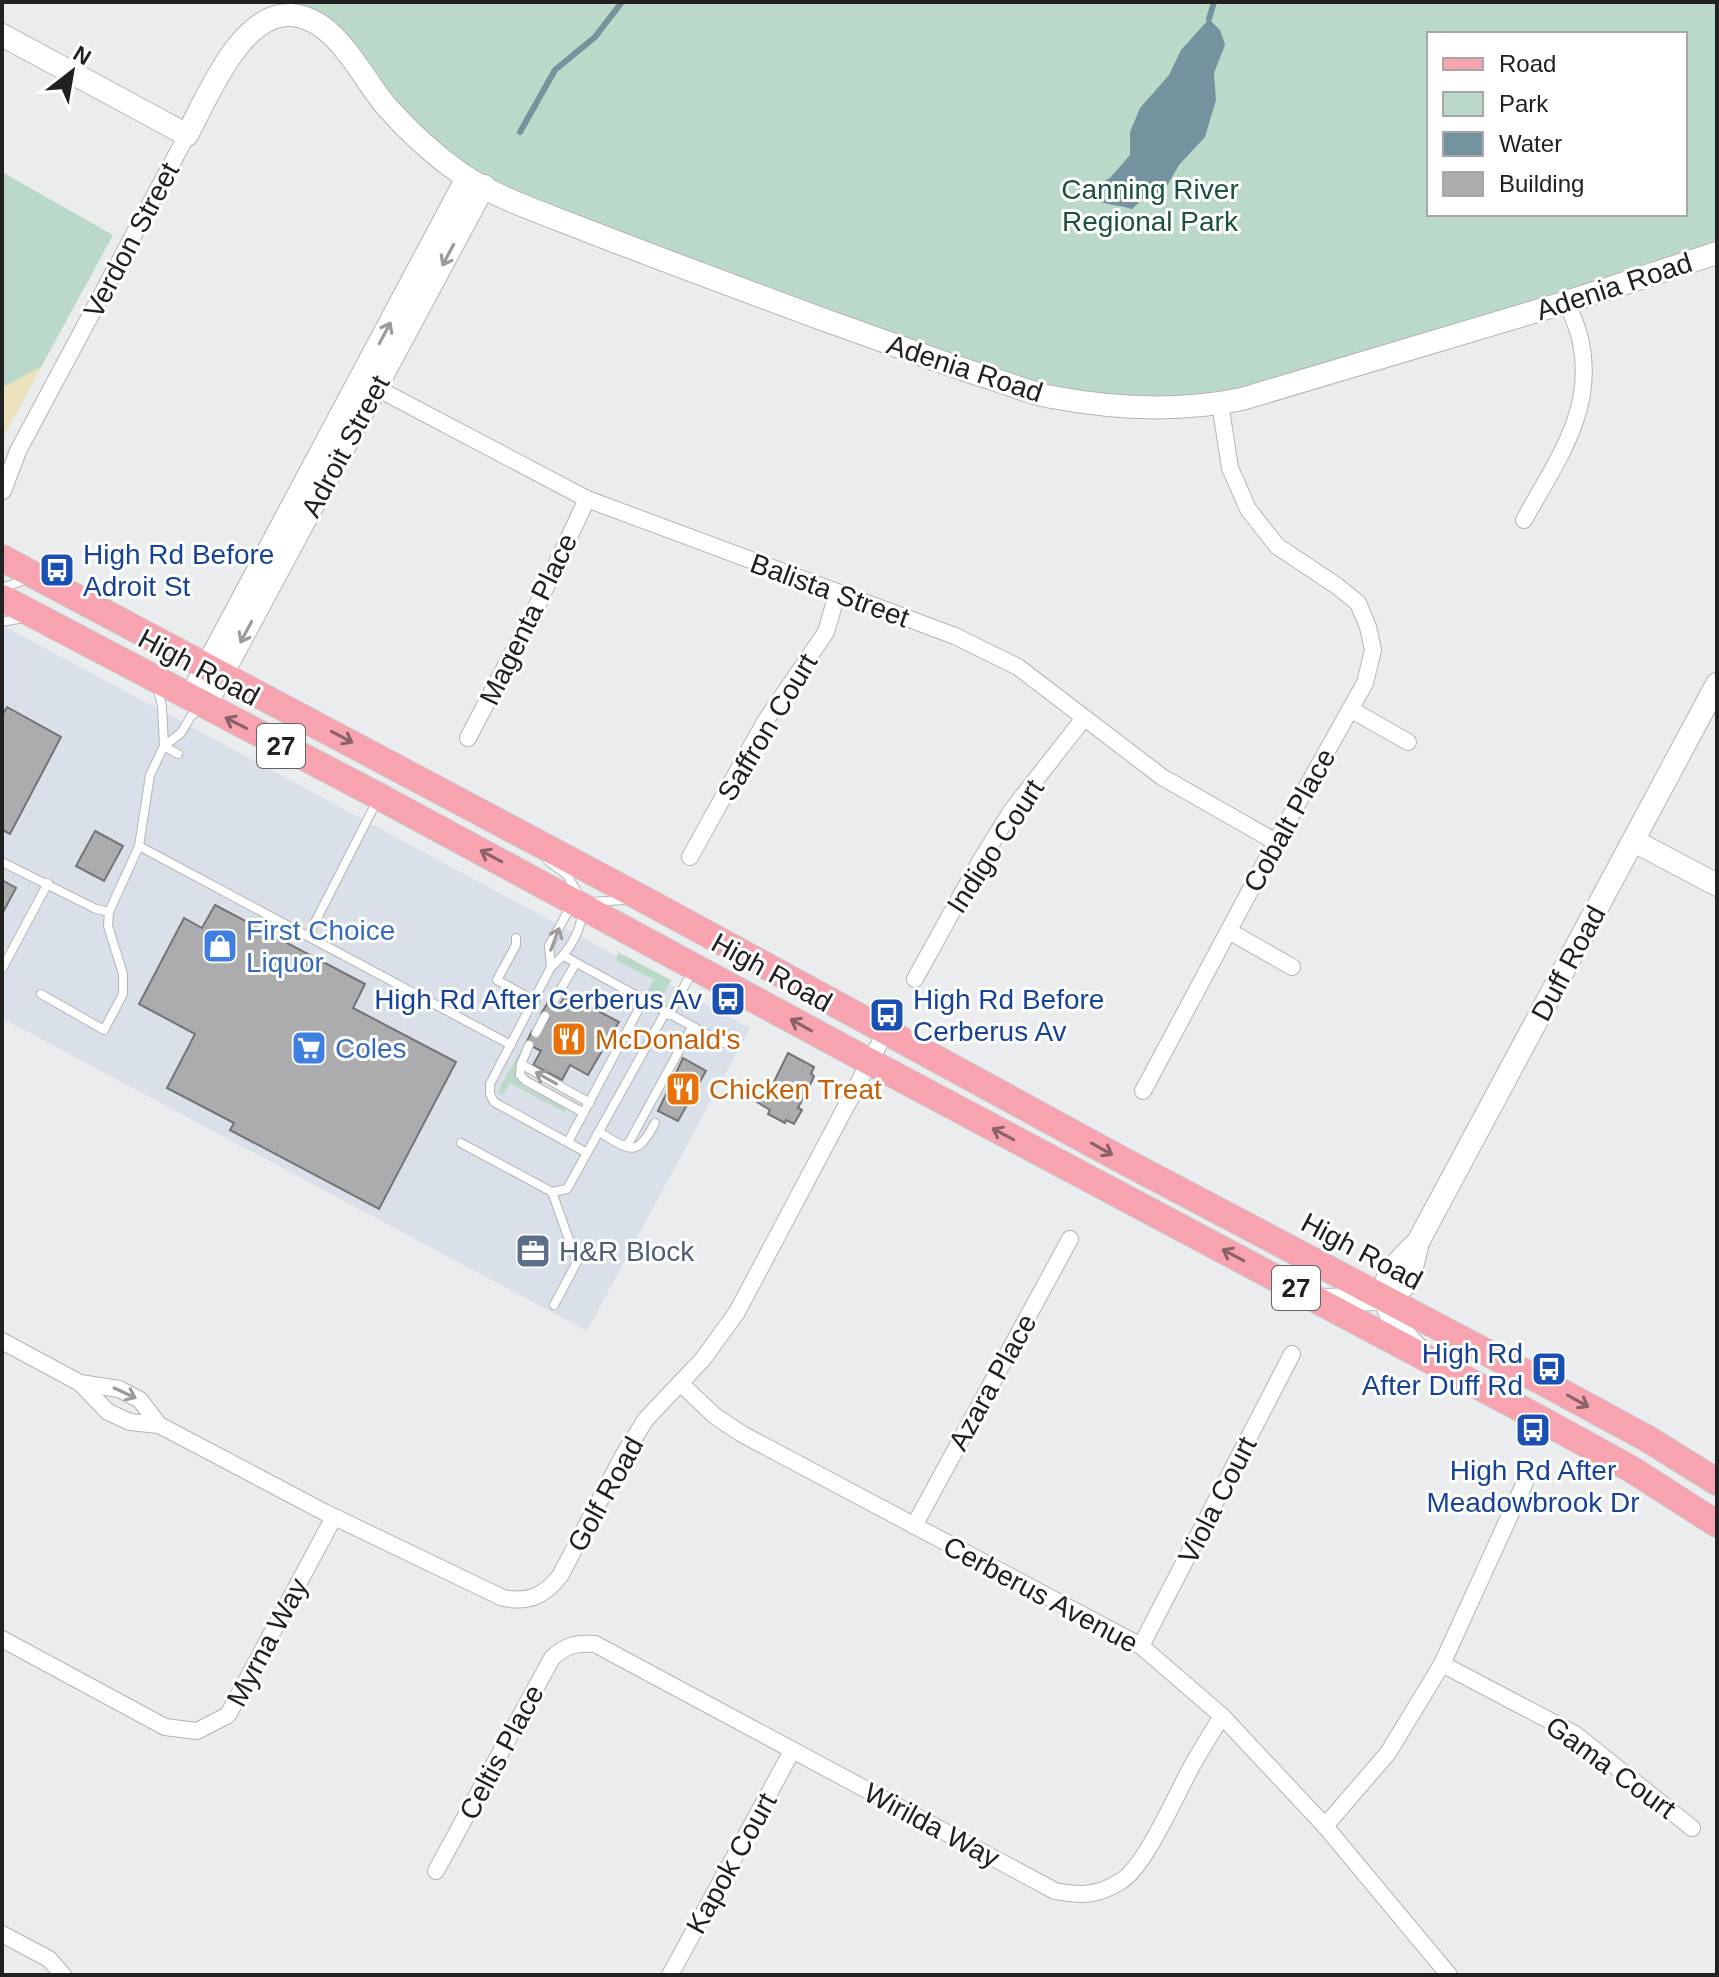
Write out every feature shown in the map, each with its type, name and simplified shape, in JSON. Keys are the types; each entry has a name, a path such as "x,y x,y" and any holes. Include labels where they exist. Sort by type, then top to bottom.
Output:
{"main road":[{"name":"High Road","path":"2,558 1648,1439 1717,1482"},
{"name":"High Road","path":"2,598 582,905 1631,1469 1717,1524"}],"street":[{"name":"Verdon Street","path":"3,491 18,451 233,52 247,34 288,8"},
{"name":"Adenia Road","path":"288,8 324,29 385,105 421,143 476,182 532,209 697,274 1049,397 1132,408 1220,403 1567,302 1717,253"},
{"path":"2,35 187,135"},
{"name":"Adroit Street","path":"197,702 476,182"},
{"path":"1524,520 1577,422 1580,409 1585,382 1581,342 1567,302"},
{"name":"Balista Street","path":"368,384 587,499 955,636 1018,667 1162,777 1276,842"},
{"name":"Cobalt Place","path":"1143,1091 1365,683 1373,650 1358,603 1277,546 1248,509 1230,468 1220,403"},
{"name":"Magenta Place","path":"468,738 534,612 587,499"},
{"name":"Saffron Court","path":"690,857 766,720 826,632 837,594"},
{"name":"Duff Road","path":"1385,1299 1408,1283 1418,1242 1717,684"},
{"path":"1350,709 1408,742"},
{"name":"Indigo Court","path":"915,979 1004,823 1084,718"},
{"path":"1634,841 1717,885"},
{"path":"1229,931 1292,967"},
{"name":"Golf Road","path":"2,1341 80,1383 108,1412 130,1422 159,1425 334,1517 503,1598 520,1601 536,1598 549,1590 560,1576 646,1419 703,1359 737,1312 886,1031"},
{"name":"Azara Place","path":"914,1526 1070,1239"},
{"path":"1318,1300 1385,1299 1390,1314 1404,1336 1429,1360"},
{"name":"Viola Court","path":"1141,1646 1292,1354"},
{"name":"Golf Road","path":"80,1383 119,1389 140,1400 159,1425"},
{"name":"Cerberus Avenue","path":"680,1383 715,1416 742,1434 1141,1646 1222,1716 1325,1826 1449,1975"},
{"path":"1325,1826 1388,1753 1442,1664 1526,1480"},
{"name":"Myrna Way","path":"2,1639 165,1727 197,1731 228,1715 334,1517"},
{"name":"Wirilda Way","path":"575,1643 595,1644 1055,1891 1081,1896 1124,1880 1138,1865 1222,1716"},
{"name":"Celtis Place","path":"436,1871 552,1658 575,1643"},
{"name":"Gama Court","path":"1442,1664 1575,1734 1692,1828"},
{"name":"Kapok Court","path":"670,1975 792,1751"},
{"path":"2,1934 49,1959 63,1975"}],"lane":[{"path":"2,588 39,576"},
{"path":"2,622 36,616"},
{"path":"150,678 161,698 164,746"},
{"path":"41,994 104,1030 123,994 123,974 108,926 109,912 139,846 150,796 150,775 164,746 181,733 197,702"},
{"path":"164,746 178,754"},
{"path":"308,936 380,797"},
{"path":"501,823 567,875 582,905 581,922 564,956 551,967 490,1084 490,1094 494,1102 587,1153"},
{"path":"139,846 511,1045"},
{"path":"2,862 96,909 109,912"},
{"path":"2,969 48,883"},
{"path":"551,967 549,946 567,913 582,905 609,899 645,900"},
{"path":"516,938 516,945 497,980 535,1001"},
{"path":"564,956 723,1043"},
{"path":"540,991 553,1001 576,963"},
{"path":"461,1143 552,1192 567,1189 695,966"},
{"path":"568,1142 643,1001"},
{"path":"536,1033 545,1016"},
{"path":"621,1145 628,1144 692,1027"},
{"path":"529,1045 520,1075 584,1113"},
{"path":"521,1064 590,1103"},
{"path":"599,1132 628,1149 637,1149 644,1144 655,1123"},
{"path":"552,1192 577,1262 554,1305"}],"shaded area":[{"path":"2,625 750,1028 587,1331 2,1018"}],"green space":[{"name":"Canning River Regional Park","path":"290,2 1717,2 1717,251 1250,397 1144,410 1037,395 501,197 360,76"},
{"path":"2,172 113,235 2,439"},
{"path":"618,952 671,980 661,1000 647,992 654,980 616,960"},
{"path":"535,1025 517,1063 518,1080 526,1088 566,1109 566,1113 510,1083 502,1096 498,1091"}],"sand":[{"path":"42,366 2,439 2,388"}],"water":[{"path":"1209,19 1220,30 1225,45 1214,73 1216,100 1205,137 1179,165 1164,191 1144,198 1132,209 1095,200 1101,183 1110,178 1130,155 1130,132 1140,108 1169,75 1181,50"}],"building":[{"path":"7,707 61,737 10,834 2,830 2,716"},
{"path":"95,831 123,846 104,881 76,866"},
{"path":"2,880 16,888 2,914"},
{"name":"Coles","path":"215,905 365,984 353,1008 456,1062 379,1209 230,1130 234,1123 167,1088 195,1034 139,1004 184,918 202,928"},
{"name":"McDonald's","path":"566,994 619,1022 588,1075 570,1065 562,1080 533,1065 541,1051 526,1043 532,1031 539,1035 549,1018 541,1014 548,1002 559,1006"},
{"path":"788,1053 814,1067 811,1074 814,1076 798,1108 802,1110 794,1124 768,1114 770,1110 757,1102 765,1087 770,1090"},
{"name":"Chicken Treat","path":"683,1058 706,1071 678,1121 658,1111"}],"waterway":[{"path":"520,132 555,70 595,37 622,2"},
{"path":"1209,19 1214,2"}],"place":[{"name":"High Rd Before Adroit St","path":"57,570"},
{"name":"First Choice Liquor","path":"220,946"},
{"name":"High Rd After Cerberus Av","path":"728,999"},
{"name":"High Rd Before Cerberus Av","path":"887,1015"},
{"name":"McDonald's","path":"569,1039"},
{"name":"Coles","path":"309,1048"},
{"name":"Chicken Treat","path":"683,1089"},
{"name":"H&R Block","path":"533,1251"},
{"name":"High Rd After Duff Rd","path":"1549,1369"},
{"name":"High Rd After Meadowbrook Dr","path":"1533,1430"}]}
